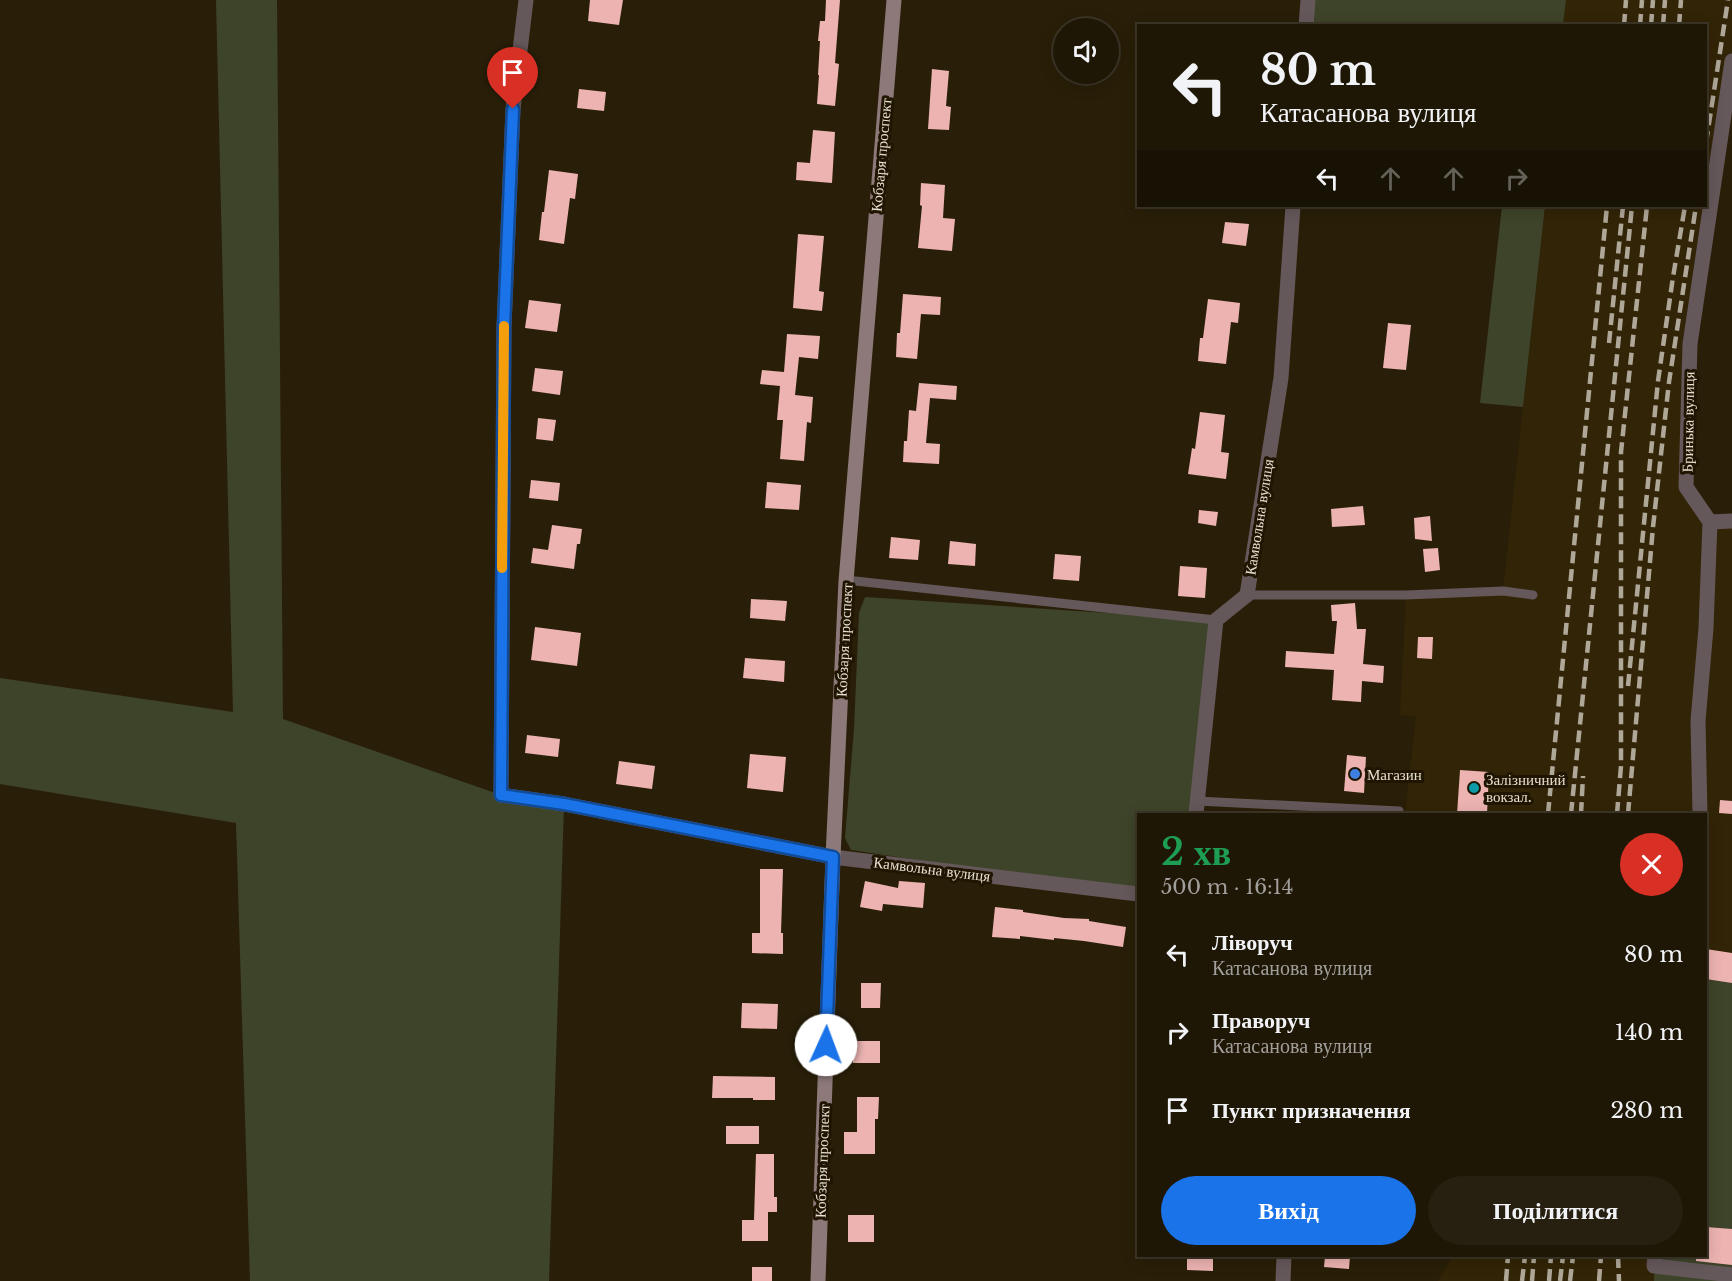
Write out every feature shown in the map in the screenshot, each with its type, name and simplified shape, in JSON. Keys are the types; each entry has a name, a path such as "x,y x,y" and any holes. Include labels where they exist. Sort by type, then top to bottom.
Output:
{"main road":[{"name":"Кобзаря проспект","path":"818,1281 833,857 846,580 894,0"}],"street":[{"name":"Камвольна вулиця","path":"526,0 513,109 504,327 501,795 564,804 833,857 1137,894"},
{"path":"1306,24 1308,0"},
{"name":"Бринька вулиця","path":"1710,522 1686,487 1690,344 1728,125 1732,61"},
{"name":"Камвольна вулиця","path":"1216,620 1247,595 1281,378 1293,207"},
{"path":"1700,813 1698,722 1706,628 1710,522 1732,521"},
{"path":"1197,808 1216,620"},
{"path":"1283,1281 1284,1257"},
{"path":"1655,1261 1732,1275"}],"lane":[{"path":"846,580 1216,620"},
{"path":"1247,595 1406,595 1503,591 1533,595"},
{"path":"1197,808 1399,811 1399,813"}],"shaded area":[{"path":"1566,0 1732,0 1732,61 1690,344 1687,487 1710,522 1732,521 1732,976 1707,972 1707,813 1405,813 1416,717 1400,715 1406,595 1503,591 1545,207 1707,207 1707,24 1563,24"},
{"path":"1452,1257 1655,1257 1654,1281 1438,1281"}],"green space":[{"path":"216,0 277,0 283,719 501,795 564,804 549,1281 250,1281 236,823 0,784 0,678 233,712"},
{"path":"1308,0 1566,0 1563,24 1306,24"},
{"path":"1502,207 1545,207 1523,407 1480,403"},
{"path":"865,597 1216,620 1197,813 1137,813 1137,893 851,850 845,838 854,729 859,613"},
{"path":"1707,972 1732,976 1732,1281 1654,1281 1655,1257 1707,1257"}],"building":[{"path":"590,0 623,0 619,25 588,21"},
{"path":"826,0 840,0 835,63 839,64 835,106 817,104 820,41 818,41 820,21 825,21"},
{"path":"932,69 949,71 946,106 951,107 949,130 928,129"},
{"path":"579,89 606,92 604,111 577,108"},
{"path":"813,130 835,132 832,183 796,180 797,162 810,163"},
{"path":"549,170 578,174 575,199 570,198 564,244 539,240"},
{"path":"921,183 945,185 943,218 955,219 952,251 918,248 922,206 920,205"},
{"path":"1225,222 1249,224 1246,246 1222,243"},
{"path":"798,234 824,236 819,291 824,292 822,311 793,308"},
{"path":"903,294 941,297 940,315 921,314 917,359 896,357"},
{"path":"1208,299 1240,303 1238,323 1231,322 1226,364 1198,361"},
{"path":"529,300 561,304 557,332 525,328"},
{"path":"1388,323 1411,325 1406,370 1383,368"},
{"path":"787,334 820,336 818,359 799,357 795,395 813,397 811,423 807,422 804,461 780,459 783,420 777,420 780,386 760,384 762,370 784,372"},
{"path":"535,368 563,371 560,395 532,391"},
{"path":"919,383 957,386 956,400 930,398 926,443 940,444 939,464 903,462 909,410 916,411"},
{"path":"1200,412 1225,415 1221,452 1229,453 1226,479 1188,474 1192,448 1195,449"},
{"path":"538,418 556,420 553,441 536,439"},
{"path":"531,480 560,483 558,501 529,498"},
{"path":"767,482 801,485 799,510 765,508"},
{"path":"1363,506 1365,525 1332,527 1331,509"},
{"path":"1199,510 1218,512 1216,526 1198,523"},
{"path":"1430,516 1432,541 1415,539 1414,518"},
{"path":"552,525 582,529 580,544 577,544 574,569 531,563 533,548 548,550"},
{"path":"891,537 920,540 918,560 889,558"},
{"path":"950,541 976,544 975,566 948,564"},
{"path":"1438,548 1440,570 1425,572 1423,549"},
{"path":"1055,554 1081,556 1079,581 1053,579"},
{"path":"1180,566 1207,568 1205,598 1178,596"},
{"path":"751,599 787,601 785,621 750,618"},
{"path":"1355,603 1357,629 1366,629 1363,664 1384,666 1383,683 1362,681 1361,702 1332,700 1334,670 1285,667 1286,651 1334,654 1337,621 1332,621 1331,605"},
{"path":"535,627 581,633 577,666 531,660"},
{"path":"1418,637 1433,637 1432,659 1417,658"},
{"path":"745,658 785,661 784,682 743,678"},
{"path":"527,735 560,739 558,757 525,753"},
{"path":"750,754 786,757 783,792 747,788"},
{"name":"Магазин","path":"1347,755 1366,757 1364,793 1344,791"},
{"path":"619,761 655,766 652,789 616,784"},
{"name":"Залізничний вокзал.","path":"1460,770 1489,772 1487,813 1457,813"},
{"path":"1720,800 1732,801 1732,814 1719,813"},
{"path":"760,869 783,869 781,933 783,933 783,954 752,953 752,933 760,933"},
{"path":"865,881 898,888 899,881 925,883 923,908 883,904 882,911 860,907"},
{"path":"995,907 1064,918 1089,919 1089,921 1126,927 1123,947 1054,938 1054,940 1020,936 1020,939 992,937"},
{"path":"1707,949 1732,953 1732,983 1707,979"},
{"path":"861,983 881,983 880,1008 861,1008"},
{"path":"742,1003 778,1004 777,1029 741,1028"},
{"path":"853,1041 880,1041 880,1063 853,1063"},
{"path":"713,1076 775,1077 775,1100 712,1098"},
{"path":"857,1097 879,1097 878,1119 875,1119 875,1154 844,1154 844,1132 857,1132"},
{"path":"726,1126 759,1126 759,1144 726,1144"},
{"path":"756,1154 774,1154 774,1197 777,1197 777,1212 768,1212 768,1241 742,1241 742,1220 754,1220"},
{"path":"848,1215 874,1215 874,1242 848,1242"},
{"path":"1707,1227 1732,1229 1732,1265 1696,1261 1696,1257 1707,1257"},
{"path":"1187,1257 1213,1257 1213,1271 1187,1270"},
{"path":"1325,1257 1350,1257 1349,1269 1324,1267"},
{"path":"752,1267 772,1267 772,1281 752,1281"}],"railway":[{"path":"1624,24 1626,0"},
{"path":"1640,24 1642,0"},
{"path":"1651,24 1653,0"},
{"path":"1663,24 1665,0"},
{"path":"1679,24 1681,0"},
{"path":"1707,136 1728,0"},
{"path":"1548,813 1607,207"},
{"path":"1609,343 1623,207"},
{"path":"1571,813 1632,207"},
{"path":"1617,813 1621,766 1621,452 1647,207"},
{"path":"1628,686 1658,381 1685,207"},
{"path":"1628,813 1653,527 1669,382 1696,207"},
{"path":"1581,813 1583,776"},
{"path":"1506,1281 1508,1257"},
{"path":"1522,1281 1525,1257"},
{"path":"1532,1281 1534,1257"},
{"path":"1549,1281 1551,1257"},
{"path":"1560,1281 1563,1257"},
{"path":"1570,1281 1573,1257"},
{"path":"1599,1281 1601,1257"},
{"path":"1618,1257 1619,1281"}],"slow traffic":[{"path":"502,568 504,326"}],"place":[{"name":"Магазин","path":"1355,774"},
{"name":"Залізничний вокзал.","path":"1474,788"}],"route":[{"path":"513,109 504,327 501,795 564,804 833,857 826,1045"}]}
